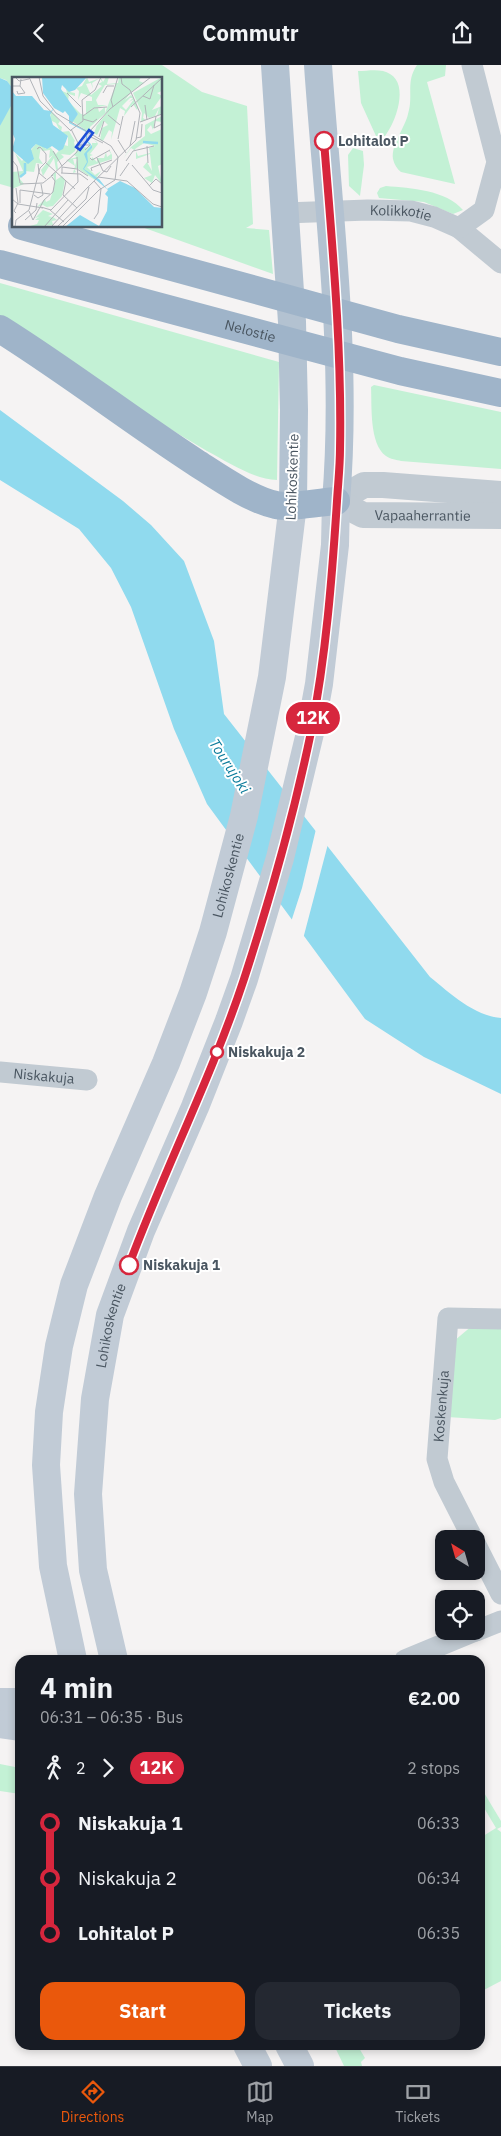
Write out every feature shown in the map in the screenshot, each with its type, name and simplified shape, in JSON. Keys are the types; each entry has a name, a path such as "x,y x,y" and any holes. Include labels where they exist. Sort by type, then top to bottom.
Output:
{"highway":[{"path":"26,227 398,329 501,352"},
{"name":"Nelostie","path":"0,264 400,371 501,393"},
{"path":"0,329 55,363 119,411 217,476 262,501 278,506 336,501"}],"main road":[{"name":"Lohikoskentie","path":"72,1655 53,1566 46,1465 49,1412 58,1346 74,1285 108,1196 166,1063 193,993 213,932 244,816 272,677 293,504 294,410 292,322 275,65"},
{"name":"Lohikoskentie","path":"113,1655 93,1570 88,1494 95,1399 110,1315 141,1231 195,1107 244,979 280,858 310,733 326,633 335,545 340,421 338,331 318,65"},
{"path":"0,1702 15,1702"},
{"path":"0,1724 15,1726"},
{"path":"250,2050 258,2066"},
{"path":"292,2050 300,2066"}],"street":[{"path":"459,227 484,210 497,162 472,65"},
{"name":"Kolikkotie","path":"286,224 329,213 368,210 411,211 434,217 459,227 501,263"},
{"name":"Vapaaherrantie","path":"336,501 364,485 501,494"},
{"name":"Vapaaherrantie","path":"336,501 363,515 501,516"},
{"name":"Niskakuja","path":"0,1072 87,1080"},
{"name":"Koskenkuja","path":"468,1530 444,1482 437,1459 448,1318 501,1319"},
{"path":"485,1563 501,1594"},
{"path":"485,1627 501,1621"},
{"path":"417,1655 454,1640"}],"green space":[{"path":"0,65 162,65 202,92 247,106 253,224 246,228 269,230 273,274 142,227 162,227 162,77 12,77 12,88 6,80 0,78"},
{"path":"417,65 446,65 445,76 427,82 455,184 401,172 393,161 394,148 410,107 410,83 413,71"},
{"path":"379,70 387,72 396,79 399,86 399,104 393,122 385,136 376,136 361,103 358,71"},
{"path":"12,95 12,187 0,184 0,126"},
{"path":"353,148 363,151 364,165 360,196 349,186 348,155"},
{"path":"386,186 417,189 438,194 456,203 463,210 453,214 424,202 379,198 377,193 380,188"},
{"path":"0,283 279,362 277,480 259,477 207,451 128,402 0,317"},
{"path":"374,385 501,412 501,469 401,461 386,456 377,443 372,424 371,387"},
{"path":"473,1325 501,1328 501,1418 495,1420 447,1417 454,1341"},
{"path":"0,1764 15,1767 15,1793 0,1791"},
{"path":"485,1794 501,1821 501,1827 497,1829 501,1832 501,1981 485,1989 485,1835 496,1828 485,1809"},
{"path":"336,2050 360,2050 365,2058 361,2062 362,2066 344,2066"}],"water":[{"path":"0,78 7,81 12,87 12,104 0,126"},
{"name":"Tourujoki","path":"0,410 123,501 151,525 184,561 214,641 224,714 430,977 472,1008 481,1013 501,1018 501,1094 424,1057 365,1019 207,804 174,729 131,607 111,568 79,529 0,480"}],"pier":[{"path":"316,829 328,844 303,939 291,922 302,888"}],"bus line":[{"name":"12K","path":"129,1265 141,1231 195,1107 244,979 280,858 310,733 319,684 335,545 340,450 338,331 324,141"}],"place":[{"name":"Lohitalot P","path":"324,141"},
{"name":"Niskakuja 2","path":"217,1052"},
{"name":"Niskakuja 1","path":"129,1265"}]}
